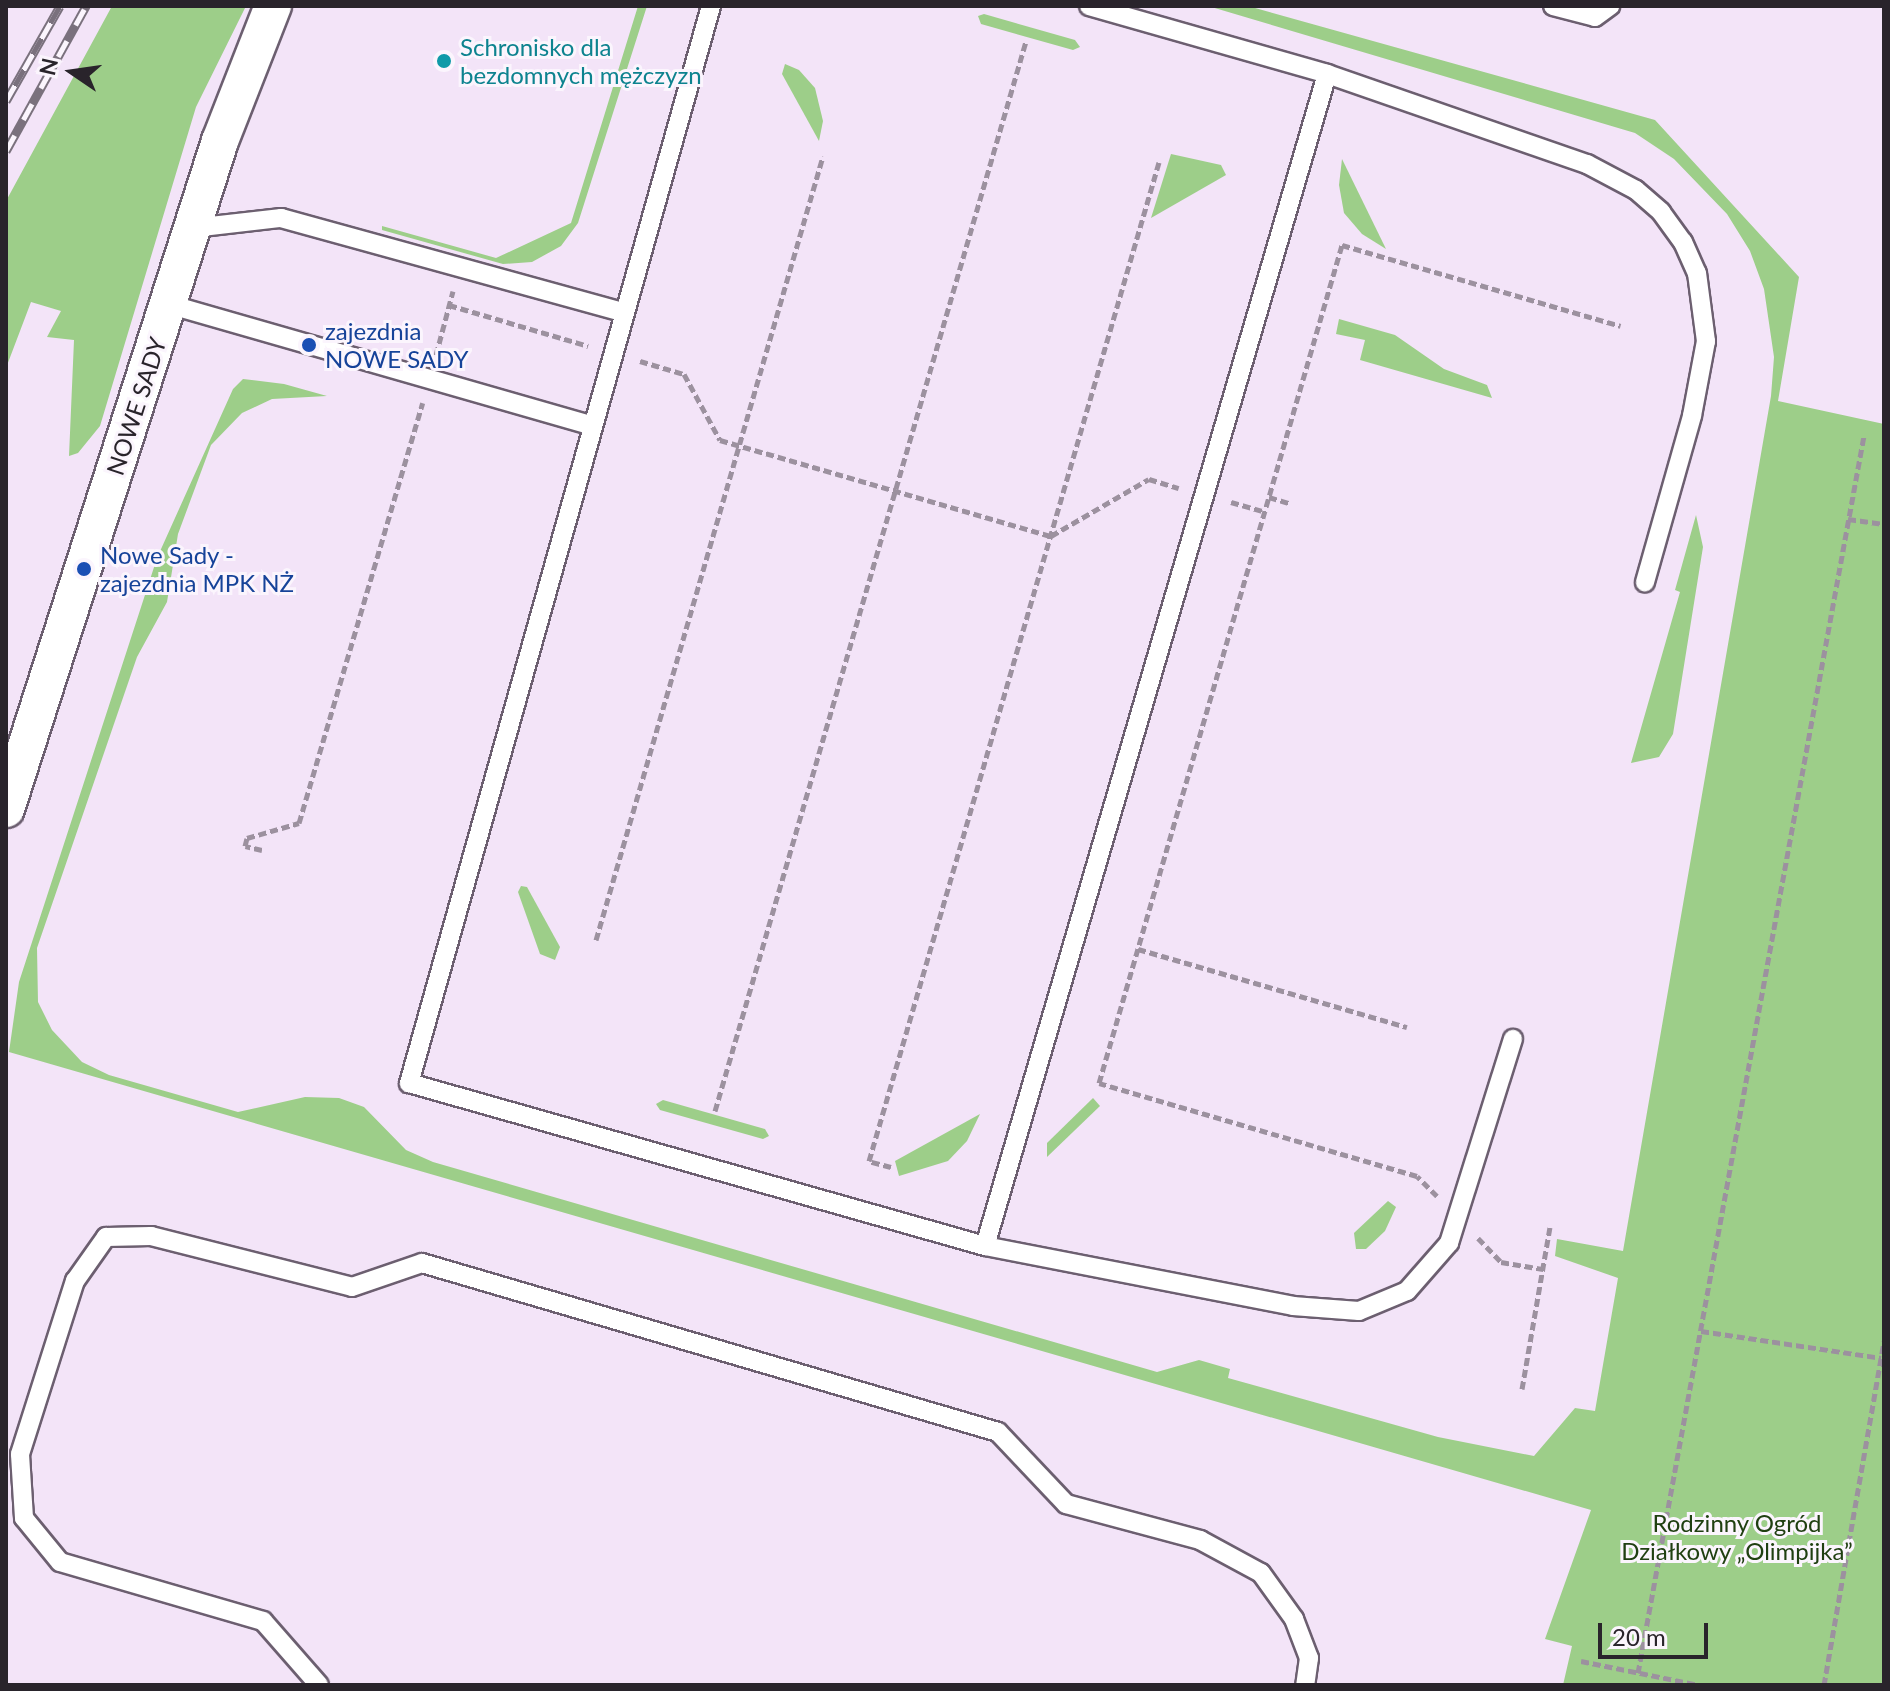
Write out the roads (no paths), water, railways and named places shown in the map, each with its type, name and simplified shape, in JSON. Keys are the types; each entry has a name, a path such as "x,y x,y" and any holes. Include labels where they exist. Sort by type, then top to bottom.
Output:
{"street":[{"name":"NOWE SADY","path":"6,809 246,67 273,6"}],"lane":[{"path":"711,6 589,425 409,1083 985,1246 1293,1306 1359,1311 1407,1291 1449,1243 1513,1039"},
{"path":"1089,6 1327,74 1611,175 1661,212 1683,242 1697,273 1706,341 1695,405 1645,582"},
{"path":"1553,6 1595,17 1610,6"},
{"path":"985,1246 1327,74"},
{"path":"193,228 281,218 622,312"},
{"path":"168,304 589,425"},
{"path":"319,1685 263,1621 60,1562 24,1518 20,1454 75,1281 106,1237 151,1236 352,1287 422,1263 998,1432 1066,1504 1200,1540 1261,1573 1294,1619 1309,1658 1305,1685"}],"railway":[{"path":"6,101 60,6"},
{"path":"6,151 86,6"}],"place":[{"name":"Schronisko dla bezdomnych mężczyzn","path":"444,61"},
{"name":"zajezdnia NOWE SADY","path":"309,345"},
{"name":"Nowe Sady - zajezdnia MPK NŻ","path":"84,569"}],"park label":[{"name":"Rodzinny Ogród Działkowy „Olimpijka”","path":"1737,1537"}]}
